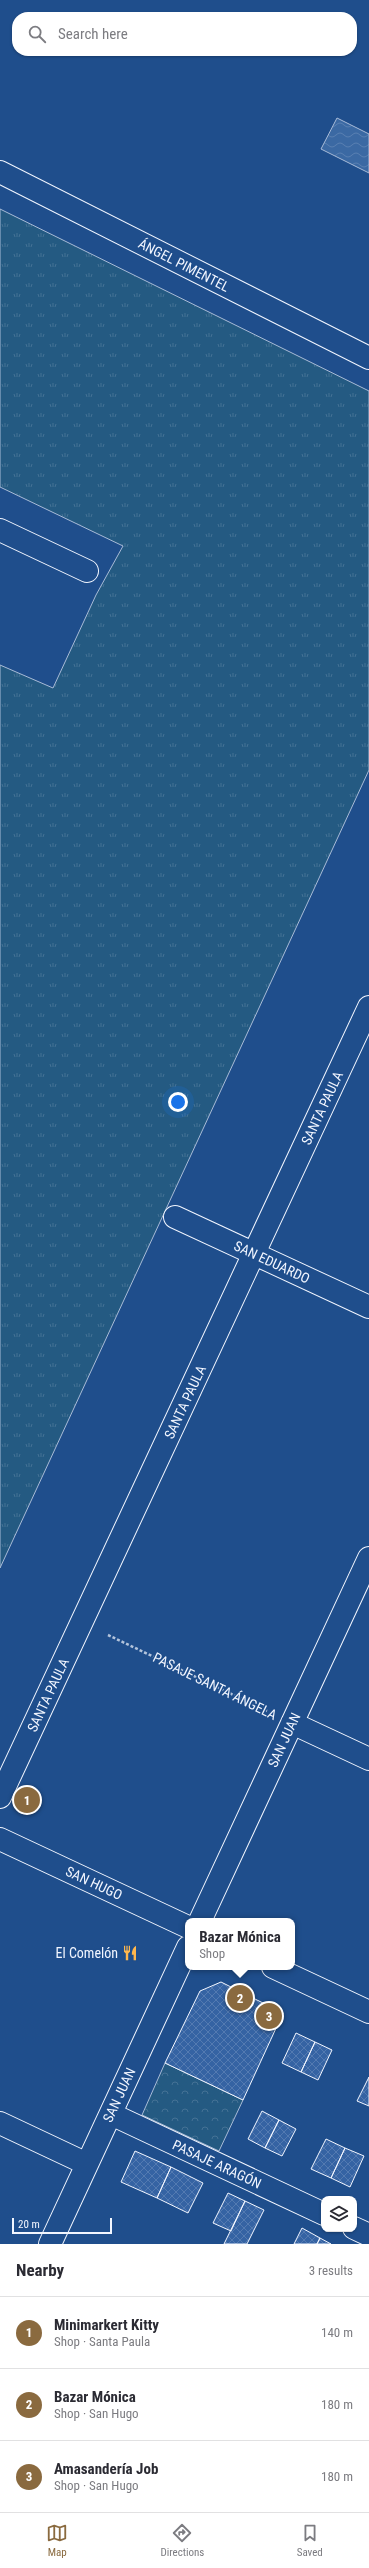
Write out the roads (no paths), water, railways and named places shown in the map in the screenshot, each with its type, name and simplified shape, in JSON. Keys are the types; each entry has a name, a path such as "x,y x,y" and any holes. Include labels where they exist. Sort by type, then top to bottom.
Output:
{"street":[{"name":"ÁNGEL PIMENTEL","path":"0,172 369,358"},
{"path":"0,530 87,570"},
{"name":"SANTA PAULA","path":"0,1797 369,1007"},
{"name":"SAN EDUARDO","path":"175,1217 369,1307"},
{"name":"SAN JUAN","path":"201,1918 369,1558"},
{"name":"PASAJE SANTA ÁNGELA","path":"292,1723 369,1759"},
{"name":"SAN HUGO","path":"0,1839 185,1926"},
{"name":"SAN JUAN","path":"50,2244 185,1954"},
{"path":"279,1970 369,2012"},
{"name":"PASAJE ARAGÓN","path":"111,2114 321,2213"},
{"path":"0,2123 87,2164"},
{"path":"357,2229 369,2235"}],"water":[{"path":"337,118 369,134 369,173 321,149"}],"place":[{"name":"Minimarkert Kitty","path":"27,1800"},
{"name":"El Comelón","path":"130,1953"},
{"name":"Bazar Mónica","path":"240,1998"},
{"name":"Amasandería Job","path":"269,2016"}]}
